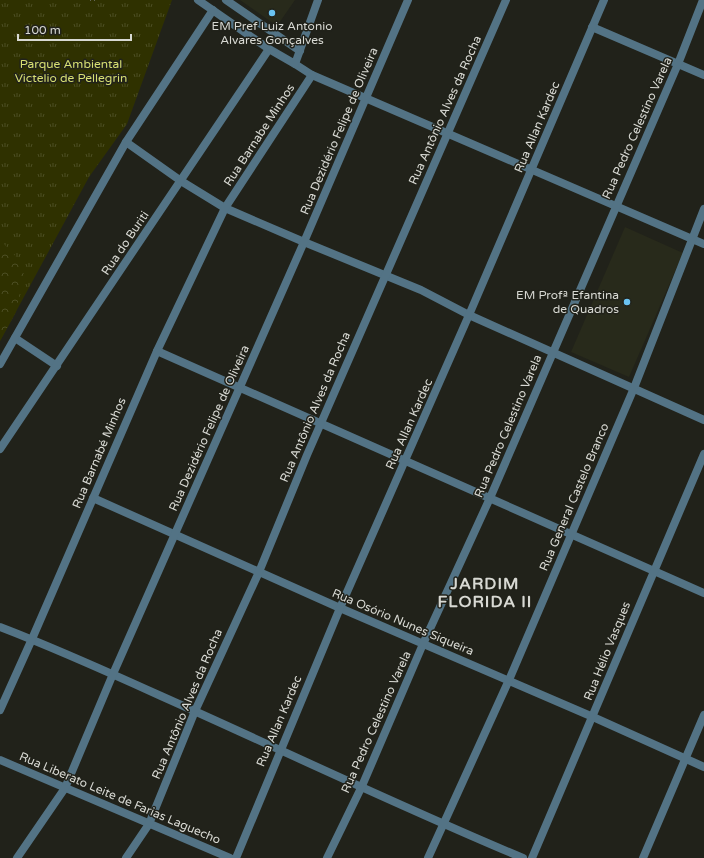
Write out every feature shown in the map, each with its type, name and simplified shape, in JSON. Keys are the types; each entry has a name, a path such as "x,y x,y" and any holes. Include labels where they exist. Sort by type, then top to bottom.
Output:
{"street":[{"path":"198,0 269,49 312,75 704,244"},
{"path":"226,0 300,51"},
{"path":"295,64 318,0"},
{"name":"Rua Dezidério Felipe de Oliveira","path":"17,858 64,788 304,242 408,0"},
{"name":"Rua Antônio Alves da Rocha","path":"126,858 149,824 195,711 259,572 385,274 506,0"},
{"name":"Rua Allan Kardec","path":"236,858 340,608 470,315 604,0"},
{"name":"Rua Pedro Celestino Varela","path":"327,858 362,786 423,644 490,498 678,64 704,0"},
{"path":"0,364 126,142 213,10"},
{"path":"592,27 704,75"},
{"name":"Rua do Buriti","path":"0,450 269,49"},
{"name":"Rua Barnabe Minhos","path":"225,208 312,75"},
{"path":"126,142 181,181 225,208 304,242 385,274 552,353 704,420"},
{"name":"Rua Barnabé Minhos","path":"0,710 32,640 157,351 225,208"},
{"name":"Rua General Castelo Branco","path":"428,858 442,824 509,680 634,388 704,209"},
{"path":"15,338 57,366"},
{"path":"157,351 321,425 406,460 704,593"},
{"name":"Rua Hélio Vasques","path":"532,858 704,454"},
{"name":"Rua Osório Nunes Siqueira","path":"93,498 704,767"},
{"path":"0,627 113,674 362,786 442,824 523,858"},
{"path":"642,858 704,715"},
{"name":"Rua Liberato Leite de Farias Laguecho","path":"0,760 230,858"}],"path":[{"path":"90,0 98,0"}],"shaded area":[{"name":"EM Pref Luiz Antonio Alvares Gonçalves","path":"240,0 295,0 277,26"},
{"name":"EM Profª Efantina de Quadros","path":"625,227 683,253 629,377 571,352"}],"green space":[{"name":"Parque Ambiental Victelio de Pellegrin","path":"0,0 172,0 127,124 89,177 0,341"},
{"path":"0,240 25,266 16,312 0,341"}],"place":[{"name":"EM Pref Luiz Antonio Alvares Gonçalves","path":"272,13"},
{"name":"EM Profª Efantina de Quadros","path":"627,302"}],"district":[{"name":"JARDIM FLORIDA II","path":"485,593"}]}
